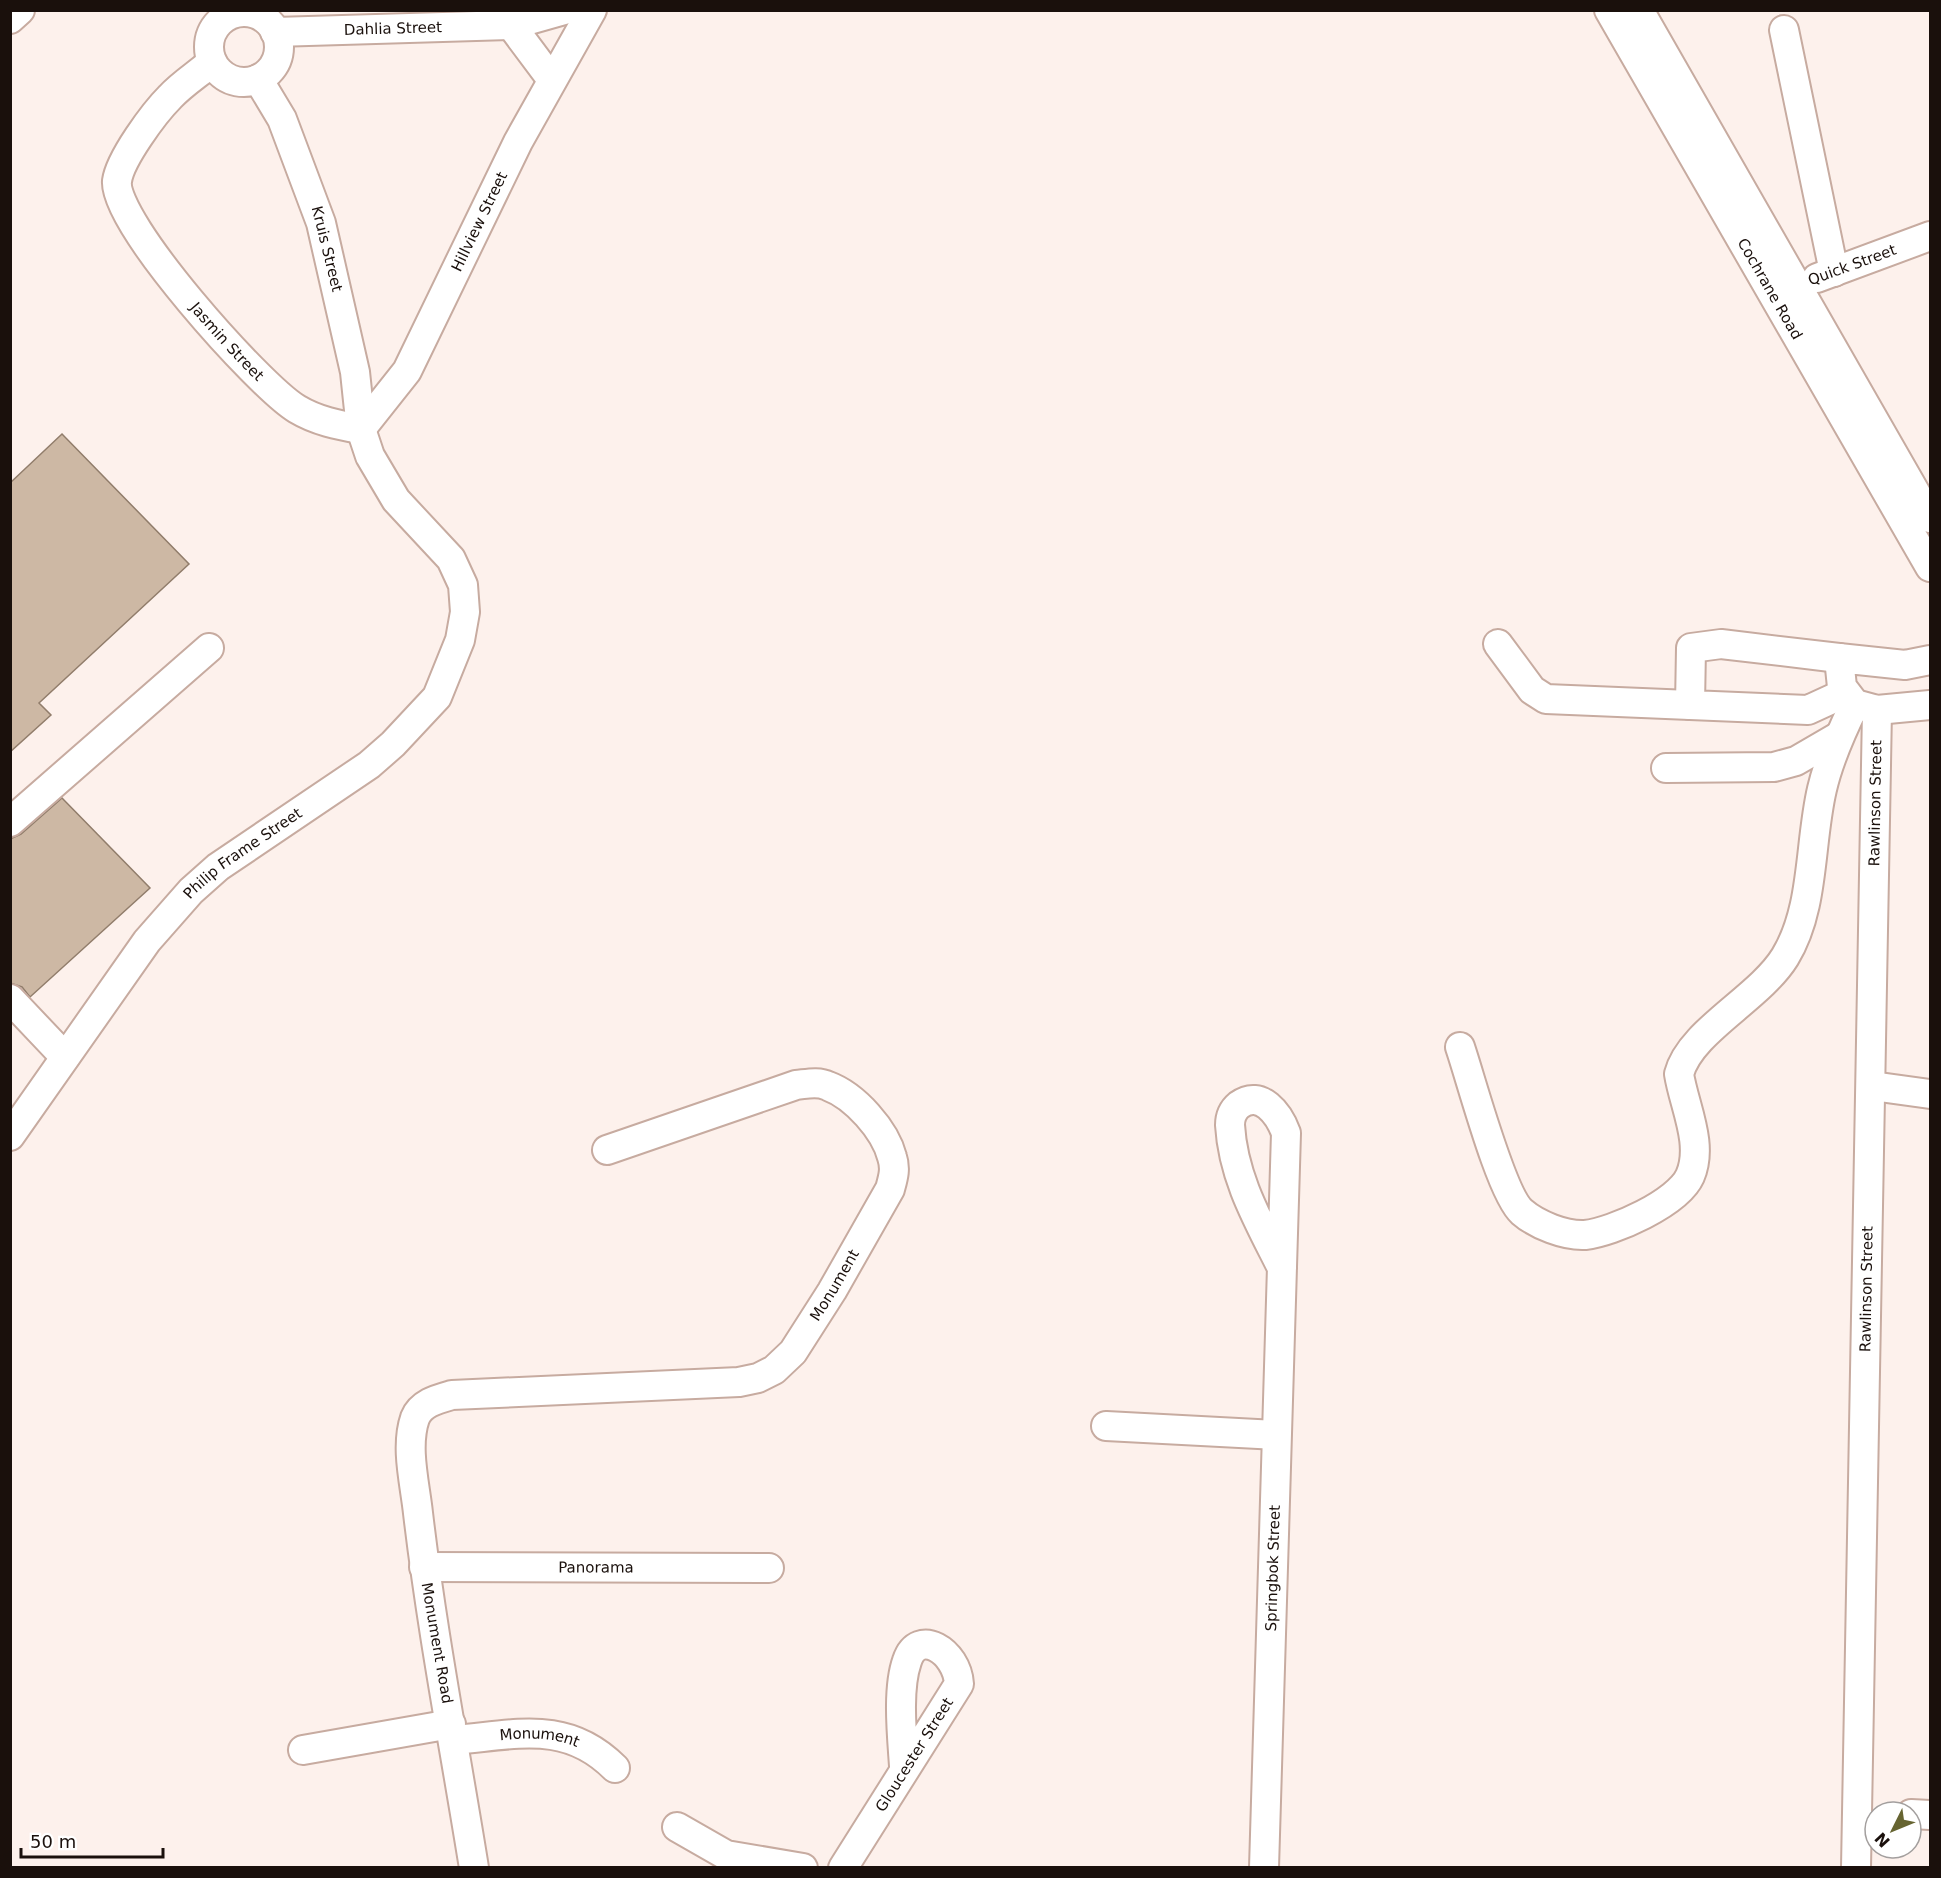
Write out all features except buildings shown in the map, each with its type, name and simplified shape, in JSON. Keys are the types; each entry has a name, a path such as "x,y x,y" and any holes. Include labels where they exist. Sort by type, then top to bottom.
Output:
{"street":[{"path":"10,19 20,10"},
{"name":"Dahlia Street","path":"275,32 511,25 564,10"},
{"name":"Hillview Street","path":"361,429 407,371 518,142 592,10"},
{"name":"Cochrane Road","path":"1609,10 1930,518"},
{"name":"Cochrane Road","path":"1639,10 1930,567"},
{"path":"249,13 267,21 275,32 279,46 277,59 270,71 258,79 245,82 232,80 220,73 212,62 210,42 216,17 249,13"},
{"path":"511,25 552,80"},
{"path":"1785,30 1834,272"},
{"name":"Jasmin Street","path":"212,62 169,97 140,136 121,168 117,194 166,272 211,325 272,388 295,408 323,422 361,429"},
{"name":"Kruis Street","path":"258,79 282,119 312,193 321,223 355,372 361,429"},
{"name":"Quick Street","path":"1785,290 1930,236"},
{"name":"Philip Frame Street","path":"10,1136 147,941 191,891 250,844 369,765 412,725 437,696 460,640 465,612 463,585 452,559 396,500 370,456 361,429"},
{"path":"1498,644 1527,684 1546,699 1808,710 1859,702 1930,705"},
{"path":"1690,705 1691,648 1721,644 1905,665 1930,660"},
{"path":"10,822 209,648"},
{"name":"Rawlinson Street","path":"1839,658 1859,702 1872,1086 1866,1800"},
{"path":"1460,1047 1504,1183 1522,1212 1548,1227 1585,1235 1602,1231 1661,1206 1676,1194 1689,1177 1695,1153 1679,1074 1682,1063 1691,1049 1750,997 1785,958 1803,912 1822,790 1839,736 1859,702"},
{"path":"1666,768 1774,768 1796,761 1839,736"},
{"path":"10,999 65,1057"},
{"name":"Monument","path":"415,1418 422,1407 452,1395 739,1382 758,1378 774,1370 793,1352 832,1291 890,1189 895,1174 892,1157 884,1140 863,1111 828,1086 815,1083 796,1085 607,1150"},
{"path":"1872,1086 1930,1094"},
{"name":"Springbok Street","path":"1264,1868 1275,1435 1282,1268 1286,1133 1277,1115 1266,1105 1257,1099 1249,1100 1233,1110 1230,1122 1233,1156 1247,1198 1282,1268"},
{"name":"Monument Road","path":"415,1418 412,1467 424,1567 474,1868"},
{"path":"1107,1426 1275,1435"},
{"name":"Panorama","path":"424,1567 769,1568"},
{"name":"Gloucester Street","path":"843,1868 904,1766 959,1684 955,1663 946,1652 935,1646 924,1645 912,1651 905,1666 902,1723 904,1766"},
{"name":"Monument","path":"303,1750 452,1732 551,1734 585,1743 615,1768"},
{"path":"677,1827 726,1854 803,1868"},
{"name":"Rawlinson Street","path":"1856,1868 1863,1830"}]}
